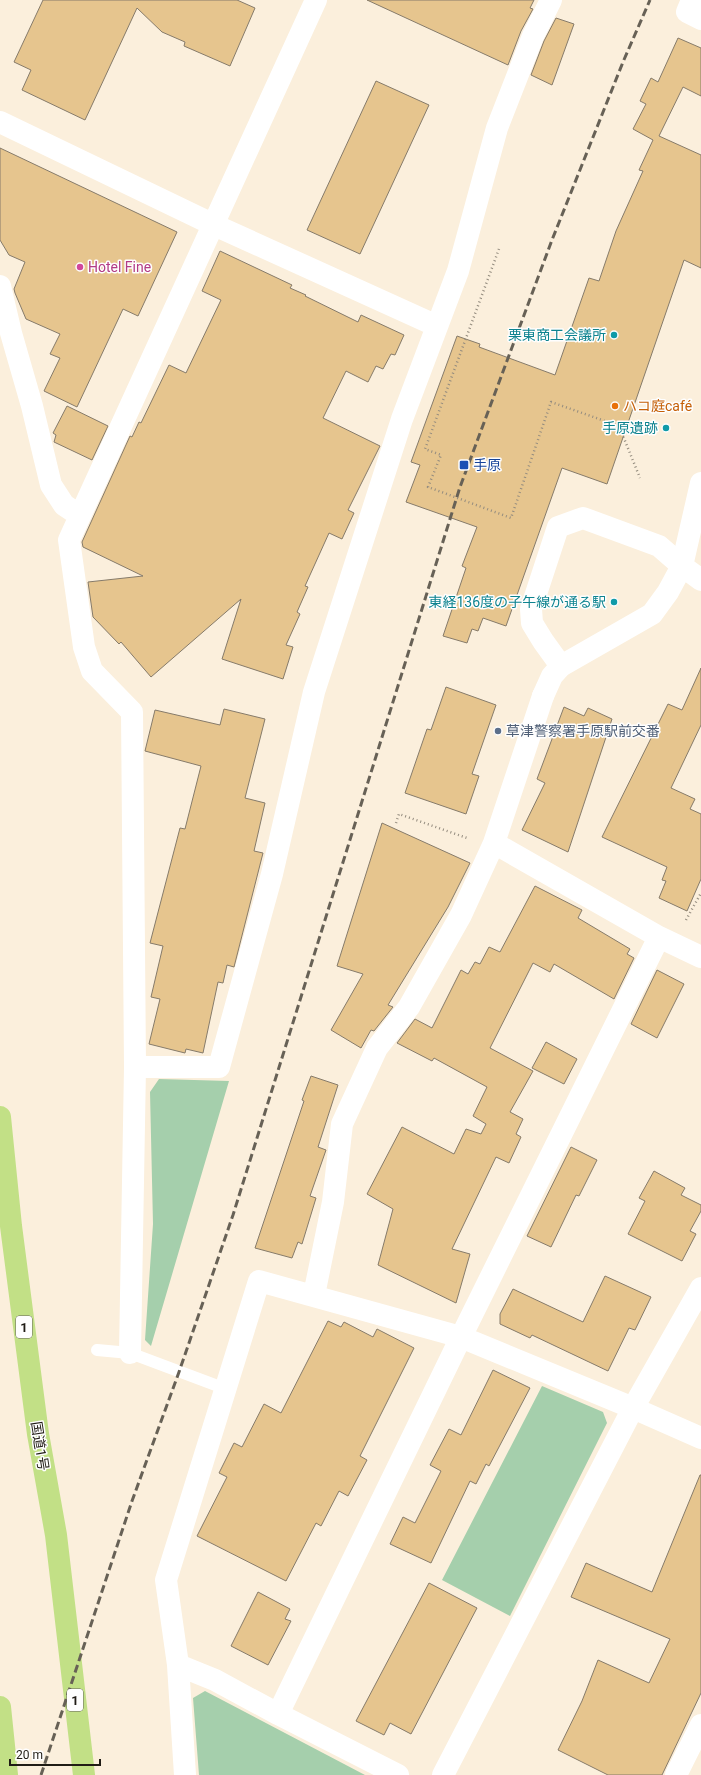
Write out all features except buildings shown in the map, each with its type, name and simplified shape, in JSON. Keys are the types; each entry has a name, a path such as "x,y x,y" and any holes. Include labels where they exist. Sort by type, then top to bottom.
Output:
{"highway":[{"name":"国道1号","path":"0,1118 11,1226 38,1434 56,1535 84,1772"},
{"path":"0,1707 7,1775"}],"street":[{"path":"130,1353 136,1067 132,712 92,671 84,647 68,540 316,0"},
{"path":"136,1067 219,1067 272,874 314,692 402,419 458,271 496,128 533,36 551,0"},
{"path":"692,0 687,12 701,19"},
{"path":"0,122 212,224 437,326"},
{"path":"0,286 11,333 32,406 51,485 64,506 79,515"},
{"path":"314,1295 333,1202 342,1124 377,1048 409,1007 461,915 493,845 543,696 552,676 561,666 652,614 668,592 682,566 701,483"},
{"path":"561,666 543,642 532,623 531,609 558,527 583,518 659,546 701,580"},
{"path":"493,845 666,940 701,957"},
{"path":"278,1714 461,1337 666,940"},
{"path":"185,1775 178,1666 166,1580 258,1281 314,1295 461,1337 633,1408 701,1438"},
{"path":"443,1775 633,1408 701,1288"},
{"path":"178,1666 215,1680 398,1775"},
{"path":"676,1775 701,1725"}],"lane":[{"path":"97,1350 130,1353 226,1389"}],"path":[{"path":"499,249 425,449 441,455 428,487 511,518 551,402 619,426 640,478"},
{"path":"396,823 399,814 404,815 493,845"},
{"path":"666,940 701,893"}],"green space":[{"path":"159,1079 229,1081 151,1346 145,1340 153,1224 150,1092"},
{"path":"542,1386 603,1412 607,1423 510,1616 442,1580"},
{"path":"205,1691 365,1775 199,1775 193,1698"}],"railway":[{"path":"41,1775 132,1501 179,1372 233,1215 460,487 552,240 623,62 650,0"}],"place":[{"name":"Hotel Fine","path":"80,267"},
{"name":"栗東商工会議所","path":"614,335"},
{"name":"ハコ庭café","path":"615,406"},
{"name":"手原遺跡","path":"666,428"},
{"name":"手原","path":"464,465"},
{"name":"東経136度の子午線が通る駅","path":"614,602"},
{"name":"草津警察署手原駅前交番","path":"498,731"}]}
